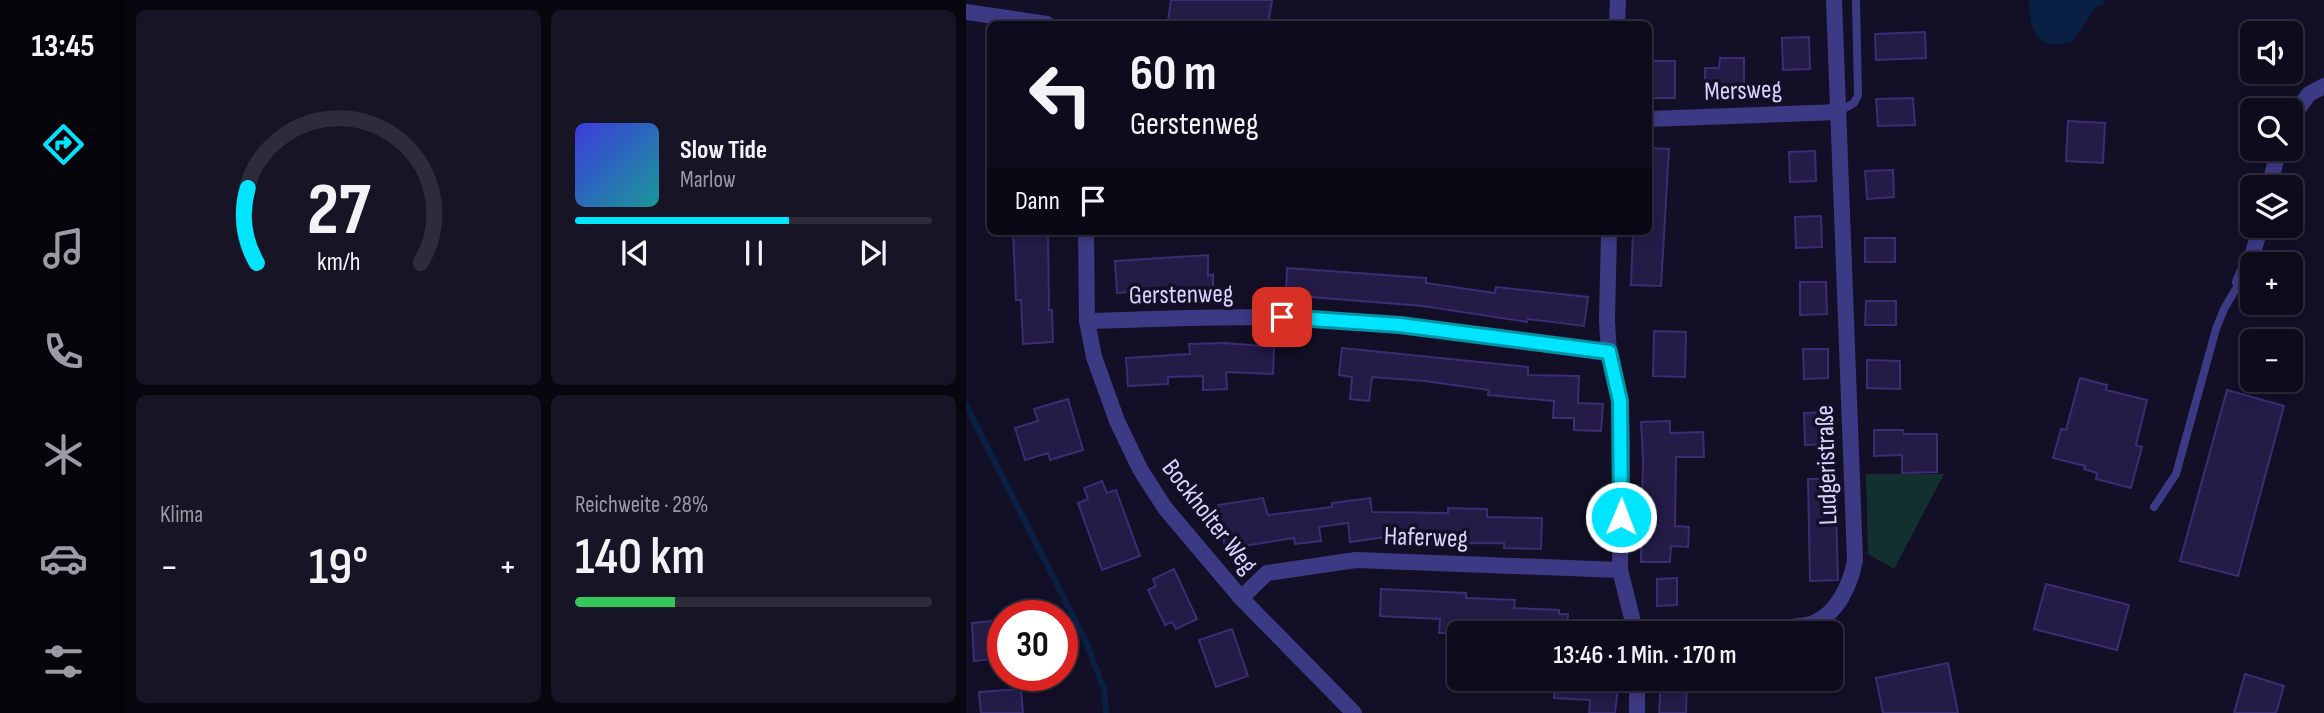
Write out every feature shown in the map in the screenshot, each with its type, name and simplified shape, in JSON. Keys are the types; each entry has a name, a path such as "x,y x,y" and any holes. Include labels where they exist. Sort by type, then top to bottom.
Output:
{"street":[{"path":"1617,21 1618,0"},
{"path":"1834,0 1839,112"},
{"path":"966,12 1027,21"},
{"path":"2303,102 2309,94 2324,86"},
{"name":"Mersweg","path":"1652,119 1839,112"},
{"name":"Ludgeristraße","path":"1817,621 1832,609 1852,581 1855,560 1839,112"},
{"name":"Bockholter Weg","path":"1086,235 1087,321 1094,357 1117,421 1140,469 1165,508 1241,598 1354,713"},
{"path":"1609,235 1606,321 1622,427 1620,570 1633,621"},
{"name":"Gerstenweg","path":"1087,321 1282,317 1400,325 1609,352"},
{"name":"Haferweg","path":"1241,598 1267,573 1356,560 1620,570"},
{"path":"1637,691 1637,713"}],"lane":[{"path":"1839,112 1854,103 1858,95 1856,0"},
{"path":"2154,507 2176,474 2216,329 2240,282"}],"green space":[{"path":"1866,474 1944,474 1894,569 1868,554"}],"water":[{"path":"2031,0 2105,1 2102,6 2096,7 2072,42 2051,44 2038,38 2035,32 2028,4"}],"building":[{"path":"1171,0 1272,0 1268,21 1168,21"},
{"path":"1925,32 1926,58 1876,60 1875,34"},
{"path":"1809,37 1810,69 1783,70 1782,38"},
{"path":"1720,58 1744,58 1744,97 1705,97 1705,68 1719,68"},
{"path":"1652,61 1675,61 1675,98 1652,98"},
{"path":"1913,98 1915,125 1878,126 1876,99"},
{"path":"2068,121 2105,123 2103,163 2066,161"},
{"path":"1652,148 1669,149 1661,286 1631,285 1633,235 1652,235"},
{"path":"1815,151 1816,181 1790,182 1789,152"},
{"path":"1893,170 1894,197 1867,199 1865,171"},
{"path":"1821,216 1822,247 1796,248 1795,217"},
{"path":"1013,235 1048,235 1049,310 1052,310 1053,342 1023,344 1021,300 1016,300"},
{"path":"1865,238 1895,238 1895,262 1865,262"},
{"path":"1208,255 1208,276 1213,274 1213,300 1181,300 1181,288 1117,293 1115,261"},
{"path":"1287,268 1426,278 1426,283 1495,293 1496,287 1588,297 1584,326 1528,319 1527,322 1423,306 1286,295"},
{"path":"1800,282 1826,282 1827,314 1800,315"},
{"path":"1866,301 1896,301 1896,325 1865,325"},
{"path":"1654,331 1686,332 1685,377 1653,376"},
{"path":"1225,343 1274,347 1273,374 1226,372 1227,389 1203,390 1203,376 1168,377 1168,384 1128,386 1126,358 1190,354 1189,344"},
{"path":"1342,348 1528,367 1528,375 1579,376 1578,403 1603,404 1601,431 1574,430 1574,418 1553,418 1554,401 1488,395 1489,390 1425,381 1372,377 1369,401 1350,399 1352,377 1339,375"},
{"path":"1803,349 1828,349 1828,378 1804,379"},
{"path":"1867,360 1900,361 1900,389 1867,388"},
{"path":"2080,378 2107,385 2106,390 2147,400 2136,445 2142,447 2131,488 2096,479 2097,473 2084,469 2085,466 2053,458 2061,429 2066,430"},
{"path":"2227,390 2284,406 2238,576 2180,561"},
{"path":"1068,399 1083,450 1050,460 1048,453 1025,460 1015,428 1038,421 1034,409"},
{"path":"1830,412 1831,444 1805,445 1804,413"},
{"path":"1670,421 1670,433 1703,432 1704,457 1676,457 1675,526 1689,527 1688,547 1671,546 1670,562 1641,562 1641,422"},
{"path":"1874,430 1937,434 1937,472 1902,473 1902,455 1874,456"},
{"path":"1808,479 1835,479 1838,580 1810,581"},
{"path":"1102,481 1107,493 1116,490 1140,556 1102,570 1078,503 1088,499 1084,488"},
{"path":"1263,498 1268,515 1332,507 1332,503 1370,498 1372,512 1448,513 1448,508 1487,509 1487,517 1542,518 1541,549 1504,548 1504,543 1393,544 1393,536 1350,542 1348,523 1319,527 1321,541 1295,544 1294,538 1225,549 1218,505"},
{"path":"1174,569 1197,619 1176,629 1172,622 1165,625 1148,590 1156,586 1153,579"},
{"path":"1677,578 1677,605 1657,606 1657,579"},
{"path":"2046,584 2129,605 2117,650 2034,629"},
{"path":"1381,589 1466,593 1466,598 1515,600 1514,608 1559,610 1559,614 1568,614 1568,621 1447,621 1447,633 1439,633 1440,619 1380,616"},
{"path":"987,622 987,660 974,661 972,623"},
{"path":"1232,629 1248,676 1216,687 1199,640"},
{"path":"1948,663 1958,713 1883,713 1876,678"},
{"path":"2245,674 2284,686 2276,713 2234,713"},
{"path":"1021,691 1023,713 981,713 979,692"},
{"path":"1554,691 1618,691 1615,713 1589,713 1590,700 1554,698"},
{"path":"1660,691 1687,691 1686,713 1659,713"}],"waterway":[{"path":"966,405 1086,642 1104,689 1106,713"}],"route":[{"path":"1282,317 1400,325 1609,352 1620,401 1621,517"}]}
